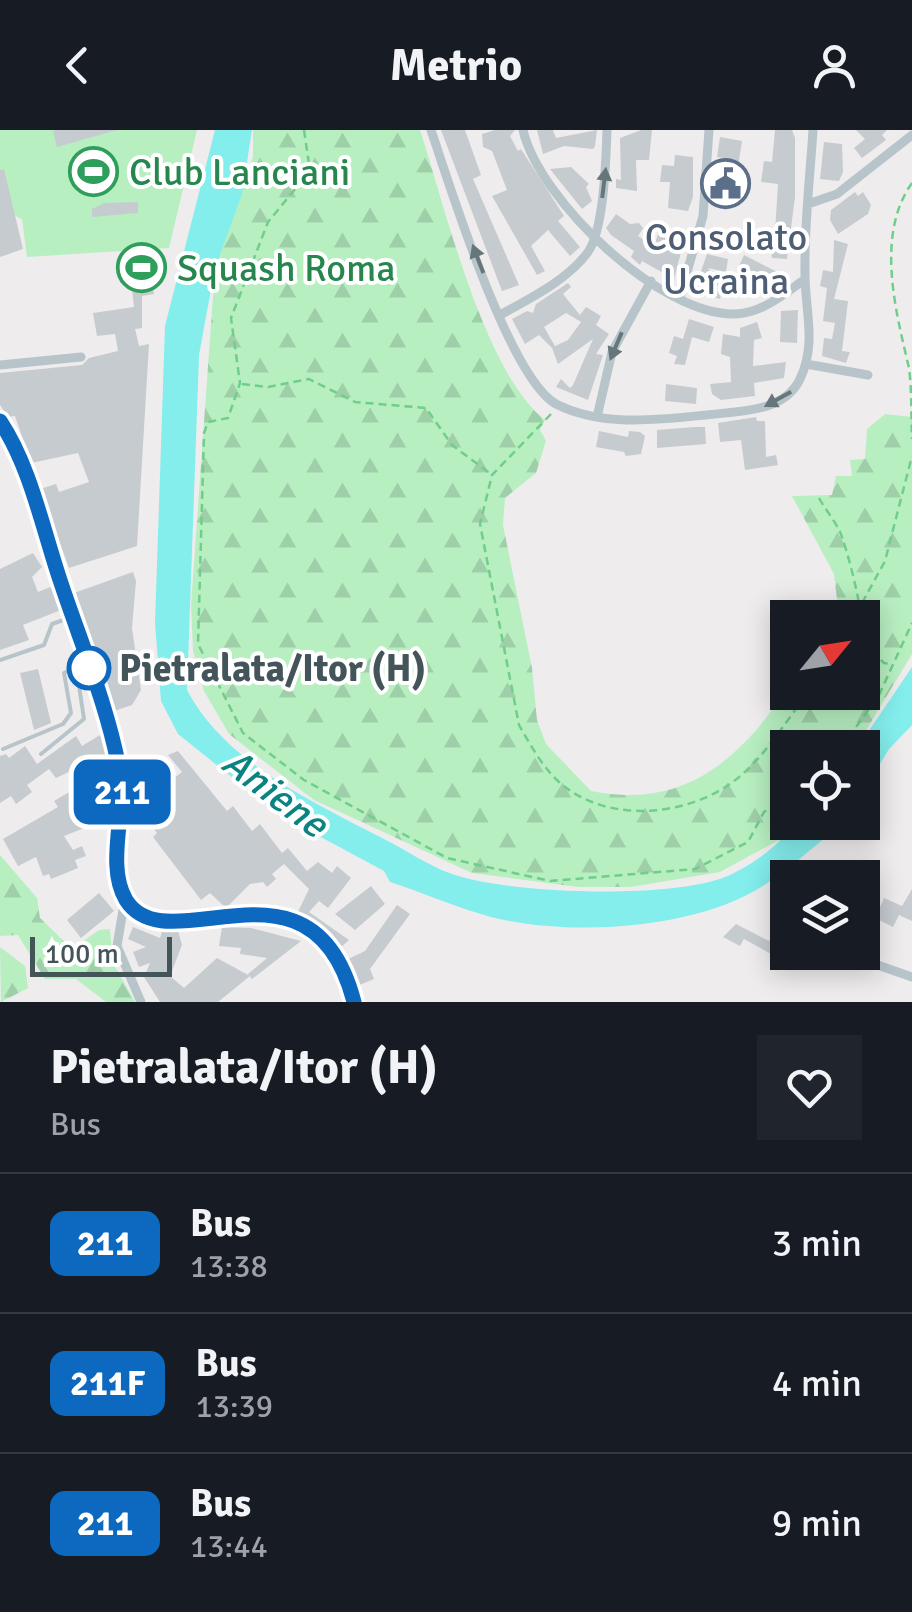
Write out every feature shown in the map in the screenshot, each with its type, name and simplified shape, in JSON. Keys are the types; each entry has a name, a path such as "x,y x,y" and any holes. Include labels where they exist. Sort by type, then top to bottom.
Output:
{"street":[{"path":"431,130 526,374 558,405 597,416 654,421 769,406 791,393 806,364 811,330 804,280 814,130"},
{"path":"523,130 542,172 592,235 651,281 680,297 714,310 739,314 763,307 804,280"},
{"path":"500,315 569,270 590,248 605,184 608,130"},
{"path":"680,297 703,216 709,130"},
{"path":"808,204 848,187 912,135"},
{"path":"597,416 612,352 651,281"},
{"path":"0,364 80,357"},
{"path":"806,364 868,375"},
{"path":"0,421 23,470 120,778 118,879 125,898 135,911 156,920 261,914 295,921 331,951 354,1002"},
{"path":"125,898 117,946 141,1002"},
{"path":"880,966 912,977"}],"lane":[{"path":"0,660 44,645 52,624 72,617"},
{"path":"3,749 63,724 71,713 64,673 82,664 84,719 41,754"}],"path":[{"path":"304,130 310,171 261,234 231,318 240,383 228,418 208,422 204,432 198,644 242,733 304,780 447,858 550,881 695,869 748,842 770,808"},
{"path":"912,183 896,222 893,286 910,371 912,439"},
{"path":"240,383 268,387 309,379 355,402 426,408 452,444 492,475"},
{"path":"558,405 492,475 480,524 489,557 492,603 512,671 512,702 534,752 564,787 598,804 646,812 687,806 728,785 759,757 795,710"},
{"path":"864,600 886,561 912,456"},
{"path":"818,498 840,532 861,600"},
{"path":"854,730 879,695 912,623"},
{"path":"880,659 892,664"}],"green space":[{"name":"Club Lanciani","path":"0,130 197,130 169,248 27,257 22,219 12,214 0,217"},
{"path":"253,130 420,130 485,328 523,397 545,420 540,430 546,441 536,473 505,498 503,525 532,668 537,720 546,744 591,791 641,795 684,785 723,762 772,710 878,710 866,730 770,730 770,840 777,841 720,872 631,887 578,887 472,873 314,800 229,734 204,691 193,651 191,605 215,268 253,156"},
{"path":"885,414 912,417 912,654 880,707 880,600 837,600 834,574 792,496 832,495 836,476 852,476 850,460 865,459 867,429"},
{"path":"0,855 37,898 40,918 72,949 99,930 110,929 113,963 135,1002 106,1002 76,979 45,979 18,935 0,936"},
{"path":"0,947 25,966 28,988 1,1002"}],"water":[{"name":"Aniene","path":"215,130 252,130 242,194 215,268 199,355 187,690 224,739 248,760 301,795 426,862 452,874 509,886 622,891 690,886 716,880 748,865 781,840 823,840 798,860 770,860 770,881 705,911 633,925 558,927 491,917 390,882 384,871 278,814 178,734 161,701 155,623 165,326"},
{"path":"912,667 912,725 880,764 880,730 869,730"}],"building":[{"path":"57,130 117,130 57,147 53,131"},
{"path":"441,130 465,130 481,175 473,179 519,285 502,291"},
{"path":"515,130 510,136 518,151 521,149 564,216 558,221 580,247 570,256 548,230 531,246 545,271 537,275 492,196 507,190 492,151 483,147 482,134"},
{"path":"537,130 553,130 556,138 597,130 595,146 564,146 543,154"},
{"path":"652,130 649,160 636,160 637,191 616,188 616,179 621,180 620,138"},
{"path":"775,130 792,130 795,138 795,197 787,259 772,258 771,239 765,238 766,230 775,231 778,184 761,182 764,161 772,162"},
{"path":"856,130 887,130 882,135 886,140 862,158 854,148 865,139"},
{"path":"720,137 742,141 734,193 716,191 718,174 726,175 729,159 717,157"},
{"path":"824,142 842,144 843,172 839,181 820,179"},
{"path":"675,155 693,157 693,197 688,211 668,208 670,182 660,182 662,165 674,166"},
{"path":"571,167 589,184 586,187 592,201 582,209 550,169"},
{"path":"4,169 23,249 0,257 0,170"},
{"path":"855,192 858,196 863,192 871,205 868,214 838,234 830,220 831,210"},
{"path":"138,202 138,213 92,217 92,209 104,203"},
{"path":"616,214 630,224 639,223 643,228 638,236 654,246 659,231 684,241 674,279 642,261 640,265 631,257 634,251 611,235 606,228"},
{"path":"834,240 848,244 834,299 848,301 842,351 850,352 846,363 822,356 824,338 832,339 835,323 823,321 827,288 820,286 823,270 833,272"},
{"path":"153,252 158,281 152,282 154,294 142,296 142,328 135,329 139,346 149,344 137,546 69,568 40,489 56,484 59,492 89,482 78,453 31,463 15,416 8,417 0,405 0,373 82,365 89,358 118,351 115,334 97,336 93,313 134,307 128,254"},
{"path":"707,254 728,259 726,272 708,268 722,289 720,299 694,291"},
{"path":"744,255 779,273 771,287 758,280 760,275 739,266"},
{"path":"568,283 571,287 563,294 580,315 586,307 601,316 596,325 609,334 596,354 603,355 588,400 556,387 561,379 570,388 573,385 593,339 558,364 552,348 539,335 525,344 512,319 527,311 533,313 536,304","holes":["566,313 581,322 568,340 555,346 544,327"]},
{"path":"798,310 797,343 780,342 781,311"},
{"path":"689,319 714,327 709,342 692,337 685,365 674,364 677,356 669,353 674,336 683,339"},
{"path":"757,322 762,338 754,340 753,366 786,362 784,378 754,383 755,396 721,400 712,394 710,384 731,382 730,357 721,354 723,334 740,337 740,328"},
{"path":"666,384 697,388 696,404 665,401"},
{"path":"756,417 757,421 765,421 766,457 776,455 778,465 745,470 741,440 720,442 718,423"},
{"path":"705,427 706,444 657,448 657,430"},
{"path":"599,431 628,437 629,431 640,432 645,436 641,454 626,456 624,452 596,447"},
{"path":"33,553 42,567 32,577 38,592 53,586 61,610 23,625 29,640 0,650 0,569"},
{"path":"133,572 136,581 132,628 141,690 132,705 114,711 74,593"},
{"path":"38,669 51,723 34,730 20,673"},
{"path":"100,735 107,754 56,778 49,769 27,785 32,792 16,804 11,796 0,803 0,756 6,754 9,758 25,746 37,764 76,736 82,746"},
{"path":"178,751 227,811 233,806 252,831 260,824 282,853 288,848 307,871 318,862 332,873 337,866 351,878 328,908 319,901 309,912 349,940 340,948 321,926 297,914 309,889 284,864 272,874 276,879 267,887 263,882 250,884 226,908 210,893 201,900 153,837 157,833 144,815 151,810 145,801 182,772 168,755"},
{"path":"90,780 104,800 81,812 87,827 64,836 73,850 82,846 86,856 75,860 78,868 51,879 49,874 43,876 36,857 18,866 3,839 58,807 54,801"},
{"path":"371,886 385,904 355,930 335,914"},
{"path":"912,889 912,921 899,915 893,927 880,920 884,898 902,906"},
{"path":"99,893 114,911 81,938 67,920"},
{"path":"397,905 410,914 370,969 374,979 357,986 346,960 365,951"},
{"path":"736,924 770,939 770,953 744,939 740,946 723,937"},
{"path":"133,927 160,938 162,932 178,931 182,945 170,976 184,988 217,958 250,976 218,1002 160,1002 144,977 150,963 139,967 133,952 146,947 128,939"},
{"path":"222,927 251,928 301,941 252,979 248,974 267,958 240,954 241,948 219,946"}],"bus line":[{"name":"211","path":"0,421 23,470 110,733 122,785 118,879 125,898 135,911 156,920 261,914 295,921 331,951 354,1002"}],"place":[{"name":"Club Lanciani","path":"94,172"},
{"name":"Consolato Ucraina","path":"726,183"},
{"name":"Squash Roma","path":"142,268"},
{"name":"Pietralata/Itor (H)","path":"89,668"}]}
